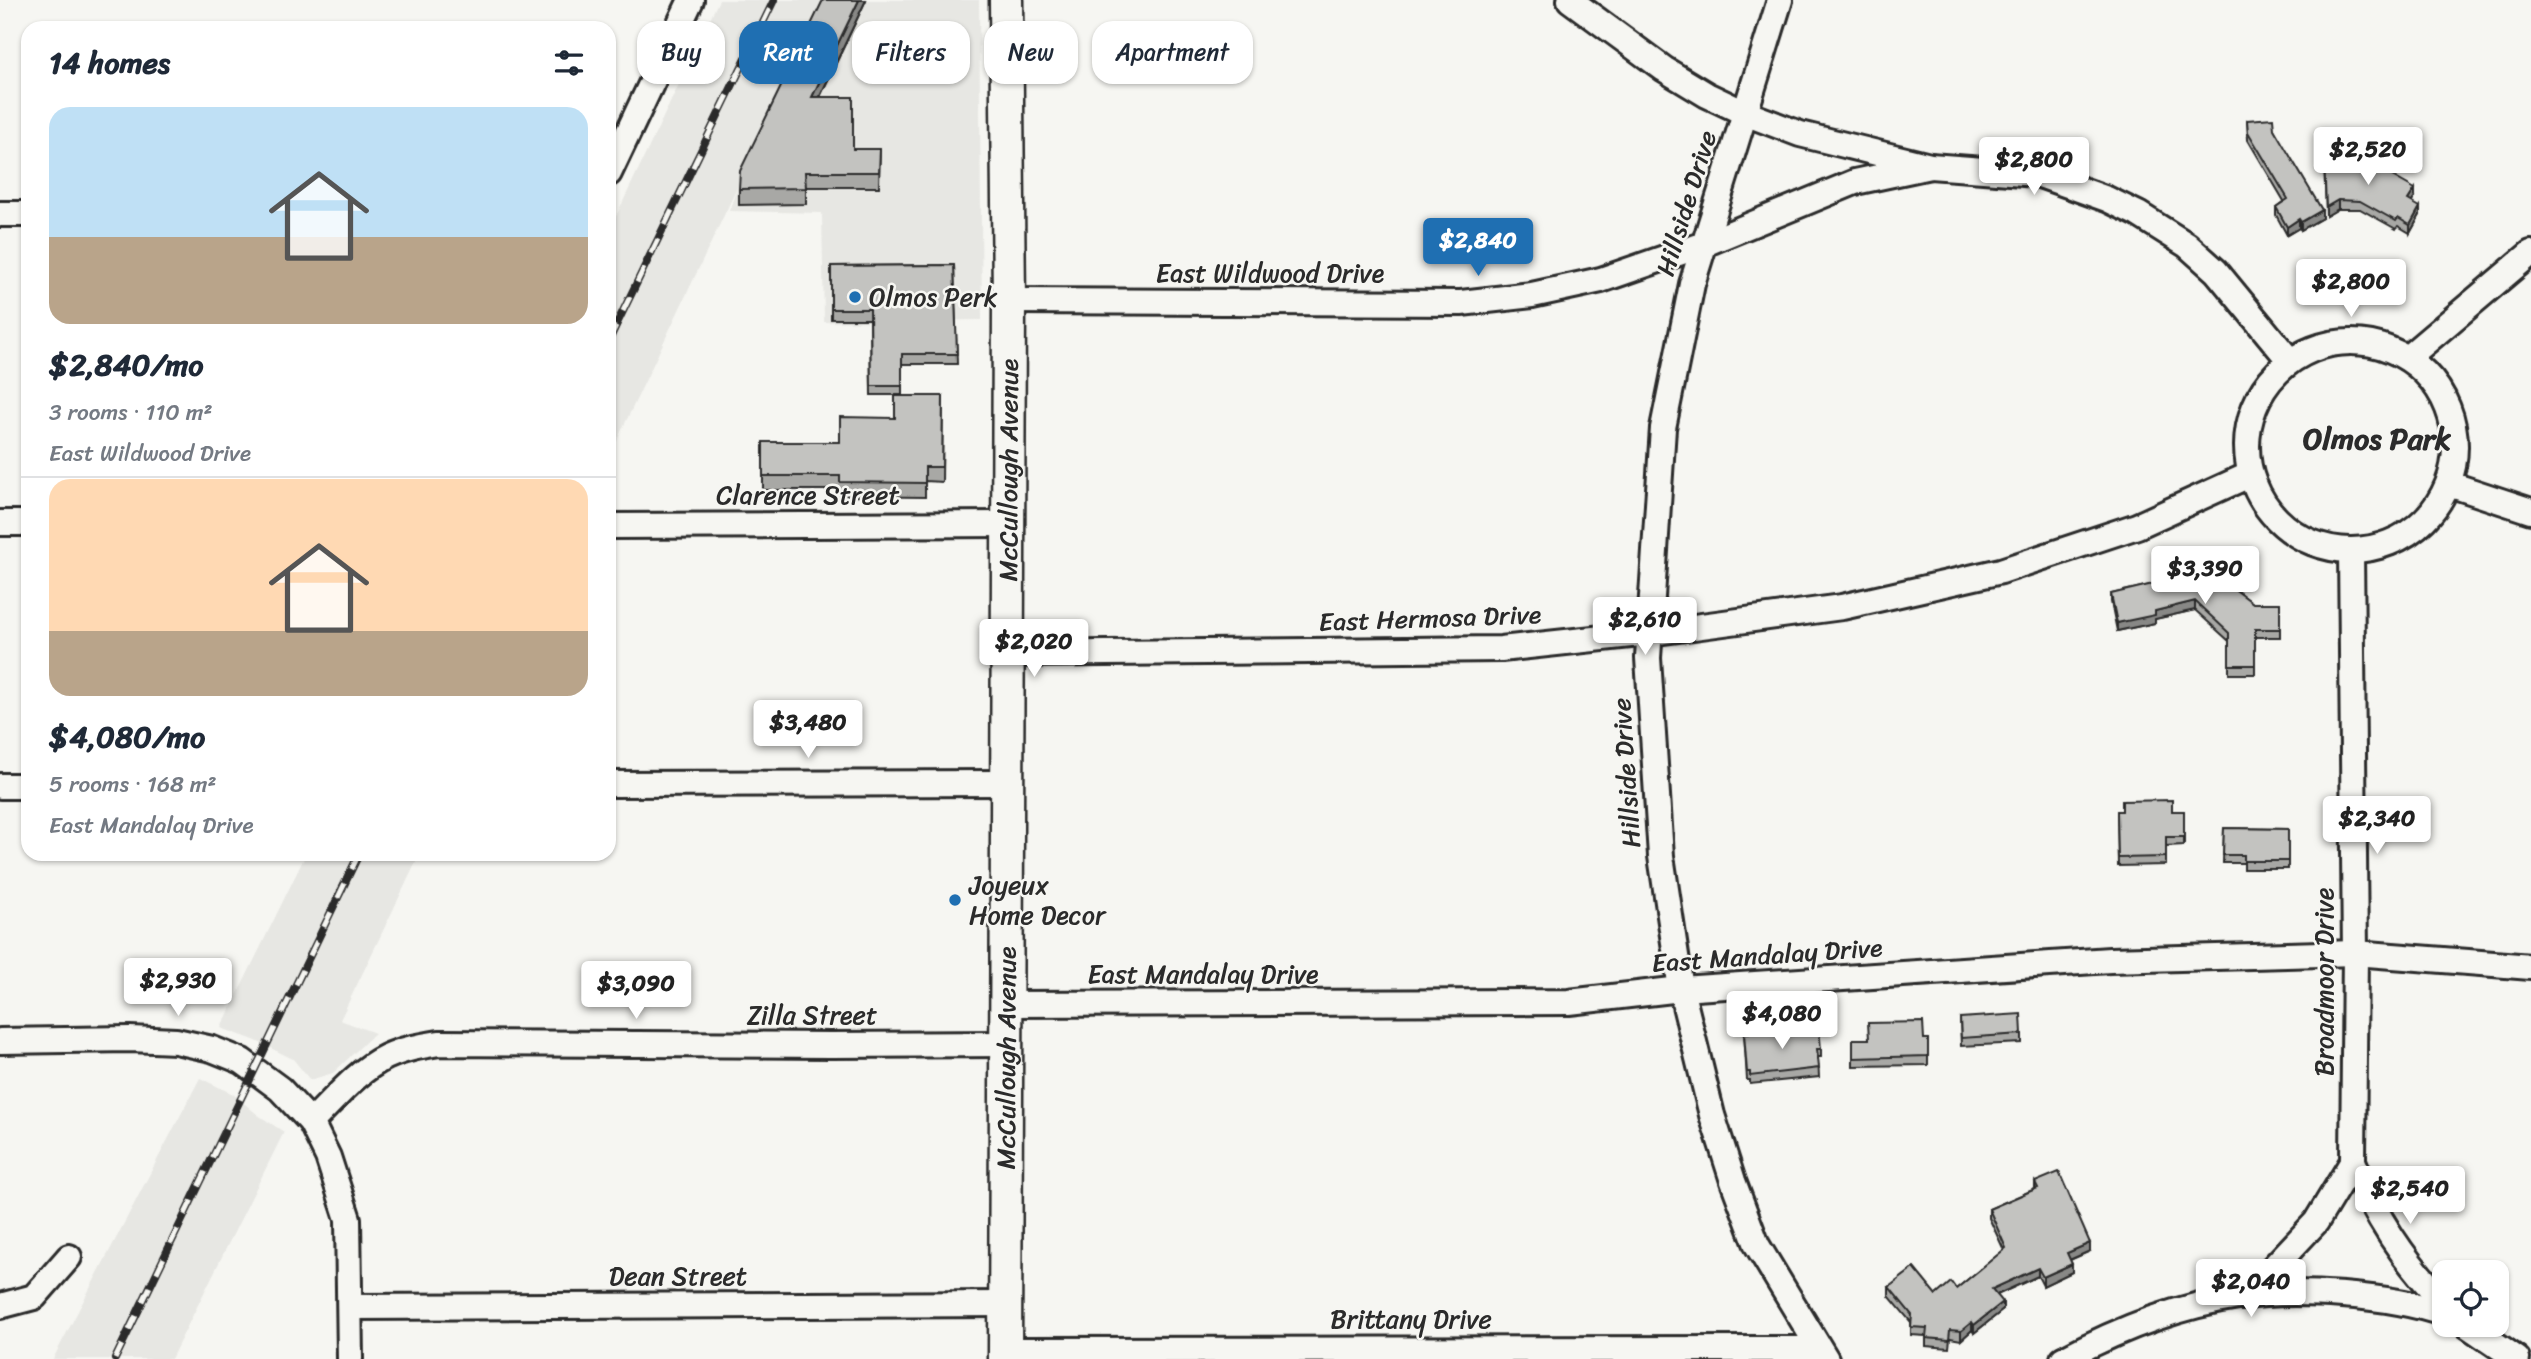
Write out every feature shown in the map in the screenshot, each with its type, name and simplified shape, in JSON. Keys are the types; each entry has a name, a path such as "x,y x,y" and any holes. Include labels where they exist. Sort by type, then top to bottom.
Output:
{"main road":[{"name":"McCullough Avenue","path":"1005,1354 1009,302 1006,0"}],"street":[{"path":"616,158 691,0"},
{"name":"East Wildwood Drive","path":"1570,0 1664,69 1707,95 1800,134 1930,166 1999,169 2037,174 2107,199 2138,214 2187,245 2216,271 2290,360"},
{"name":"Hillside Drive","path":"1780,0 1702,245 1663,428 1648,658 1661,856 1681,989 1712,1115 1732,1181 1757,1245 1822,1354"},
{"name":"East Wildwood Drive","path":"1009,302 1461,303 1532,295 1601,280 1702,245 1855,182 1930,166"},
{"path":"0,214 21,214"},
{"path":"2406,358 2531,253"},
{"path":"2339,342 2374,345 2406,358 2426,373 2440,392 2450,414 2455,437 2455,461 2449,484 2441,500 2418,527 2386,545 2351,551 2318,546 2287,530 2264,506 2249,475 2245,449 2248,424 2257,400 2271,378 2290,360 2322,346 2339,342"},
{"name":"East Hermosa Drive","path":"1008,654 1501,649 1649,633 1842,607 2001,571 2137,526 2249,475"},
{"path":"2449,484 2531,511"},
{"path":"0,523 21,523"},
{"name":"Clarence Street","path":"616,526 1008,524"},
{"name":"Broadmoor Drive","path":"2351,551 2355,954 2353,1161 2365,1192 2393,1241 2412,1269 2432,1290"},
{"path":"616,784 1007,783"},
{"path":"0,786 21,786"},
{"name":"East Mandalay Drive","path":"1006,1004 1569,1003 1681,989 2110,960 2355,954 2531,967"},
{"path":"0,1041 176,1041 212,1049 242,1061 280,1088 311,1122 328,1157 348,1219 350,1359"},
{"name":"Zilla Street","path":"311,1122 365,1071 385,1058 412,1047 439,1042 1006,1044"},
{"path":"2240,1297 2268,1273 2316,1222 2353,1161"},
{"path":"0,1306 33,1297 69,1257"},
{"path":"2063,1359 2142,1324 2188,1309 2240,1297 2288,1294 2365,1298 2399,1302 2432,1311"},
{"name":"Dean Street","path":"350,1307 1005,1304"},
{"path":"2485,1337 2517,1359"},
{"name":"Brittany Drive","path":"1005,1354 1822,1354"}],"shaded area":[{"path":"719,0 979,0 982,320 824,322 822,213 729,211 738,186 616,442 616,216 679,84 725,84 725,21 709,21"},
{"path":"303,861 417,861 340,1020 375,1033 333,1073 310,1080 293,1059 221,1028"},
{"path":"200,1078 233,1094 284,1132 171,1359 53,1359"}],"building":[{"path":"823,0 859,0 838,43 838,21 813,21"},
{"path":"782,84 818,84 812,97 853,97 853,149 880,149 879,172 805,172 806,188 739,189 740,171"},
{"path":"2273,118 2274,129 2322,210 2287,227 2276,207 2288,199 2248,132 2247,120"},
{"path":"2372,157 2373,165 2415,189 2408,200 2420,207 2410,225 2398,218 2396,221 2360,201 2338,200 2326,207 2324,158"},
{"path":"954,265 957,354 902,354 902,386 871,386 870,309 831,309 831,266"},
{"path":"895,396 943,396 942,467 925,467 925,483 840,482 840,476 763,476 763,442 840,442 840,417 895,418"},
{"path":"2215,552 2221,579 2253,603 2280,603 2280,629 2255,629 2255,665 2229,665 2229,633 2195,601 2155,611 2155,615 2117,623 2111,594 2195,574 2191,557"},
{"path":"2172,800 2172,811 2184,811 2184,837 2166,837 2166,857 2118,858 2117,811 2122,811 2122,801"},
{"path":"2224,828 2288,829 2288,861 2244,861 2244,855 2223,855"},
{"path":"2021,1014 2022,1034 1961,1038 1960,1018"},
{"path":"1923,1022 1924,1039 1928,1039 1928,1056 1853,1058 1853,1039 1869,1039 1868,1023"},
{"path":"1819,1027 1819,1068 1750,1076 1750,1072 1747,1072 1744,1033"},
{"path":"2059,1172 2090,1243 2067,1253 2072,1264 2043,1277 2038,1268 1992,1289 2003,1302 1974,1325 1972,1322 1961,1331 1950,1330 1949,1340 1926,1338 1927,1328 1911,1327 1912,1315 1889,1287 1914,1268 1936,1295 1951,1282 1956,1289 2006,1248 1989,1209 2038,1188 2035,1182"}],"railway":[{"path":"616,326 774,0"},
{"path":"115,1359 356,861"}],"place":[{"name":"Olmos Perk","path":"855,297"},
{"name":"Joyeux Home Decor","path":"955,900"}],"district":[{"name":"Olmos Park","path":"2377,439"}]}
